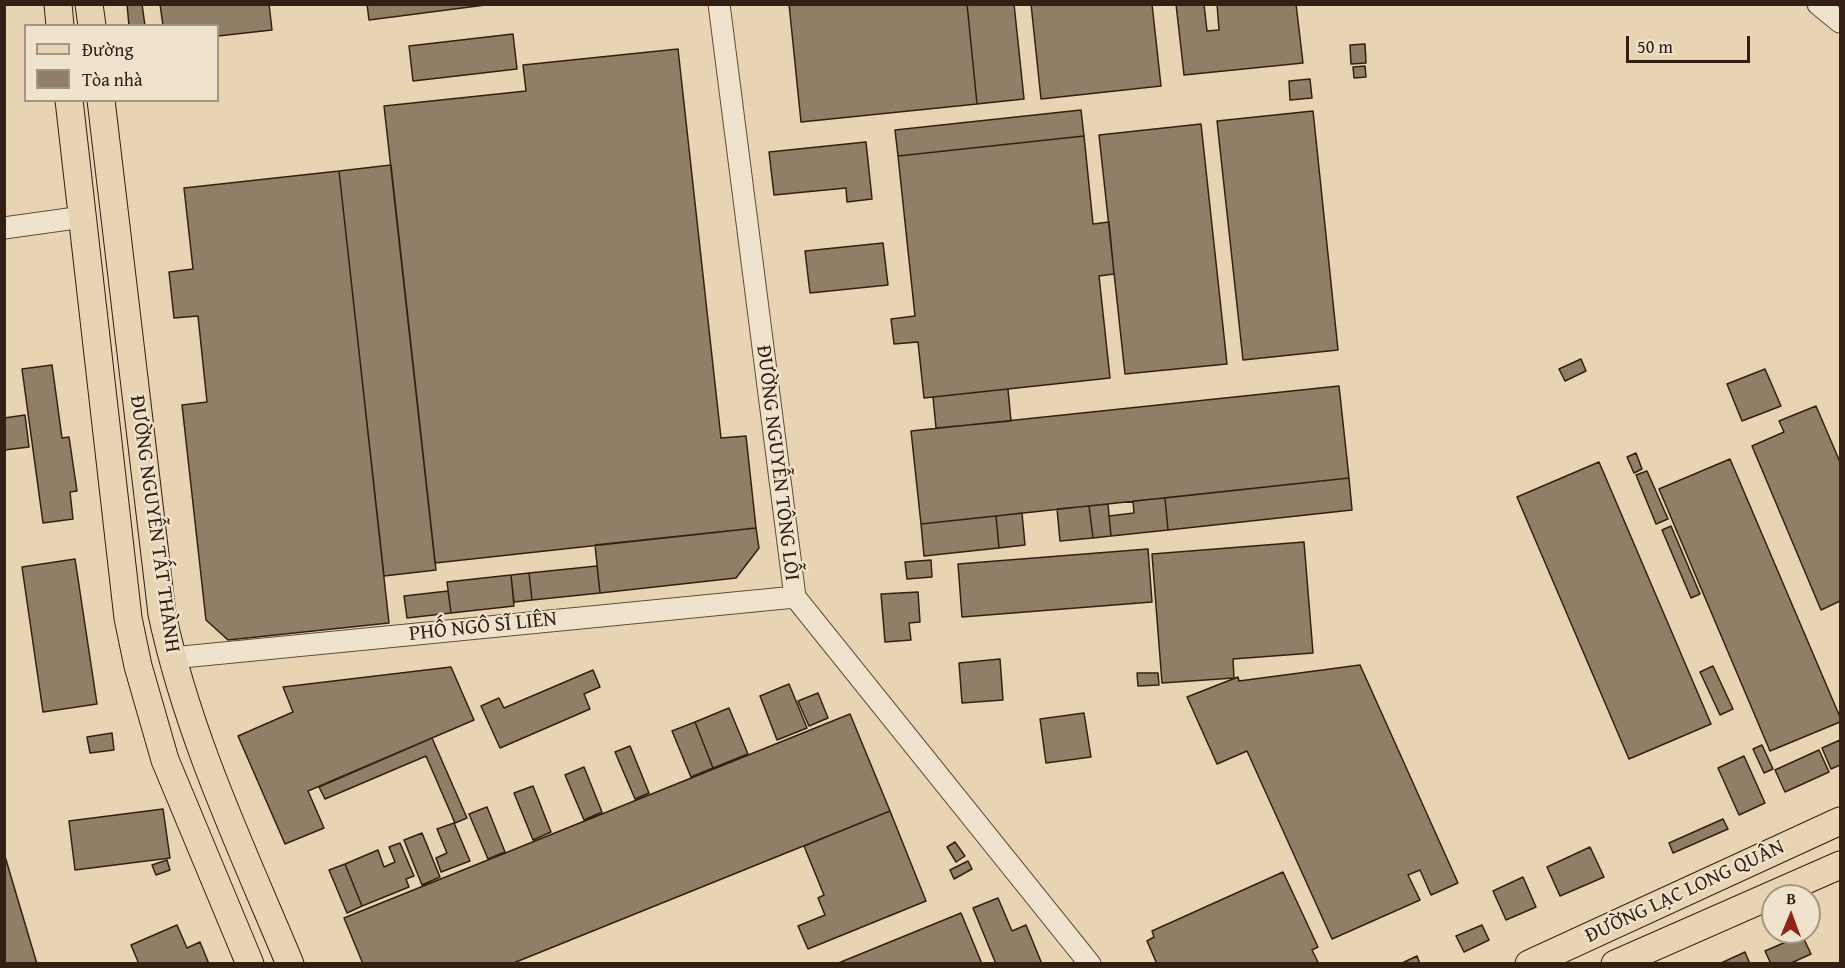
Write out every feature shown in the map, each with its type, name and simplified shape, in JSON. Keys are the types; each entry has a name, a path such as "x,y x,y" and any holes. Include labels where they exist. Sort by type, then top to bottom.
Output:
{"main road":[{"path":"58,4 60,24"},
{"path":"89,4 92,24"},
{"name":"ĐƯỜNG NGUYỄN TẤT THÀNH","path":"69,102 128,618 138,666 165,760 250,963"},
{"name":"ĐƯỜNG NGUYỄN TẤT THÀNH","path":"101,102 162,614 172,658 199,744 290,963"},
{"path":"138,666 172,658"},
{"name":"ĐƯỜNG LẠC LONG QUÂN","path":"1528,963 1840,821"},
{"name":"ĐƯỜNG LẠC LONG QUÂN","path":"1615,963 1840,865"}],"street":[{"name":"ĐƯỜNG NGUYỄN TÔNG LỖI","path":"719,4 795,597 1090,963"},
{"path":"1818,4 1840,22"},
{"path":"4,228 83,217"},
{"name":"PHỐ NGÔ SĨ LIÊN","path":"172,658 795,597"}],"building":[{"path":"127,4 142,4 145,24 129,24"},
{"path":"160,4 269,4 272,30 219,36 219,24 163,24"},
{"path":"367,4 493,4 369,20"},
{"path":"789,4 967,4 977,104 801,122"},
{"path":"967,4 1014,4 1024,99 977,104"},
{"path":"1031,4 1152,4 1161,86 1041,99"},
{"path":"1176,4 1204,4 1207,31 1219,30 1217,4 1296,4 1303,63 1184,75"},
{"path":"513,34 517,69 413,81 409,46"},
{"path":"1365,44 1366,63 1351,64 1350,45"},
{"path":"678,49 721,438 746,436 756,528 435,563 384,106 526,91 523,65"},
{"path":"1365,66 1366,77 1354,78 1353,67"},
{"path":"1310,79 1312,98 1290,100 1289,81"},
{"path":"1081,110 1084,136 898,156 895,130"},
{"path":"1313,111 1338,350 1243,360 1217,121"},
{"path":"1201,124 1227,364 1125,374 1099,135"},
{"path":"1084,136 1093,224 1109,222 1114,274 1099,276 1110,378 924,398 918,342 894,344 891,319 915,316 898,156"},
{"path":"866,142 872,199 847,202 846,188 774,195 769,152"},
{"path":"391,165 436,570 384,576 339,171"},
{"path":"339,171 389,623 228,640 206,620 182,405 207,402 198,316 174,318 169,272 193,269 184,188"},
{"path":"883,243 888,285 810,293 805,251"},
{"path":"1581,359 1586,371 1565,381 1559,369"},
{"path":"52,365 62,438 69,437 77,491 70,492 73,519 43,523 22,369"},
{"path":"1765,369 1781,406 1742,421 1727,384"},
{"path":"1339,386 1349,478 921,524 911,431"},
{"path":"1008,389 1011,421 936,428 933,397"},
{"path":"1816,406 1840,462 1840,601 1821,610 1752,446 1784,432 1779,421"},
{"path":"25,415 29,447 4,450 4,418"},
{"path":"1636,453 1642,469 1634,473 1627,457"},
{"path":"1730,459 1840,717 1840,722 1770,751 1659,489"},
{"path":"1599,462 1711,724 1629,759 1517,497"},
{"path":"1647,471 1668,519 1656,524 1636,475"},
{"path":"1349,478 1352,510 1168,530 1165,498"},
{"path":"1165,498 1168,530 1111,536 1109,516 1134,513 1133,501"},
{"path":"1108,504 1111,536 1093,538 1089,506"},
{"path":"1089,506 1093,538 1060,541 1057,509"},
{"path":"1022,513 1025,545 999,548 996,516"},
{"path":"996,516 999,548 924,556 921,524"},
{"path":"1671,526 1700,594 1691,598 1662,530"},
{"path":"756,528 759,548 736,578 600,593 595,545"},
{"path":"1304,542 1313,653 1233,659 1234,678 1162,683 1152,554"},
{"path":"1148,549 1152,602 962,617 958,564"},
{"path":"75,559 97,704 43,712 22,567"},
{"path":"931,560 932,577 907,579 905,562"},
{"path":"597,566 600,593 532,600 529,573"},
{"path":"529,573 532,600 514,602 511,575"},
{"path":"511,575 514,606 451,613 447,582"},
{"path":"448,591 451,613 407,618 404,596"},
{"path":"918,592 920,622 909,623 911,640 885,642 881,594"},
{"path":"1000,659 1003,700 962,703 959,663"},
{"path":"1360,665 1458,883 1431,895 1420,870 1408,875 1420,900 1332,939 1247,751 1217,764 1187,697 1238,677 1239,681"},
{"path":"1713,666 1733,709 1720,715 1700,672"},
{"path":"451,667 474,720 308,791 324,828 285,844 238,736 293,712 283,687"},
{"path":"593,670 600,687 584,694 590,709 500,748 481,706 499,698 504,708"},
{"path":"1137,673 1158,673 1159,685 1138,686"},
{"path":"789,684 807,728 777,740 760,696"},
{"path":"818,693 828,718 809,726 798,701"},
{"path":"729,708 748,754 713,768 695,722"},
{"path":"1084,713 1091,757 1046,763 1040,719"},
{"path":"850,714 890,811 511,964 363,964 344,918"},
{"path":"695,722 713,768 691,777 672,731"},
{"path":"112,733 114,750 90,753 87,737"},
{"path":"432,738 467,818 455,823 426,756 325,799 319,787"},
{"path":"1840,740 1840,765 1831,769 1822,748"},
{"path":"1762,745 1773,769 1764,773 1753,749"},
{"path":"630,746 649,793 635,799 615,752"},
{"path":"1819,750 1829,772 1785,792 1775,770"},
{"path":"1744,756 1765,803 1739,815 1718,768"},
{"path":"584,767 602,812 584,820 565,775"},
{"path":"533,786 551,832 533,840 514,793"},
{"path":"487,807 505,852 488,859 469,814"},
{"path":"163,809 170,858 75,870 69,821"},
{"path":"890,811 926,901 808,949 798,926 825,915 818,898 824,895 804,846"},
{"path":"1723,819 1728,829 1673,853 1669,843"},
{"path":"454,823 470,861 441,872 436,858 447,853 437,829"},
{"path":"422,833 440,877 422,885 404,840"},
{"path":"955,842 965,856 956,862 947,847"},
{"path":"400,843 414,876 406,879 409,887 362,906 345,864 378,850 384,867 395,862 389,847"},
{"path":"1590,847 1604,877 1560,896 1547,867"},
{"path":"4,853 37,964 4,964"},
{"path":"167,860 170,870 156,875 152,865"},
{"path":"968,861 972,869 954,879 950,870"},
{"path":"345,864 362,906 347,913 329,870"},
{"path":"1283,872 1318,947 1312,950 1319,964 1157,964 1147,941 1154,937 1152,931"},
{"path":"1523,877 1536,907 1506,920 1493,891"},
{"path":"998,898 1012,931 1026,925 1042,964 996,964 973,908"},
{"path":"961,913 982,964 836,964"},
{"path":"177,925 187,948 200,942 209,964 139,964 131,945"},
{"path":"1482,925 1489,940 1464,952 1456,936"},
{"path":"1781,944 1806,944 1811,954 1789,964 1771,964 1765,951"},
{"path":"1745,952 1750,964 1719,964"},
{"path":"1417,956 1420,964 1400,964"}]}
